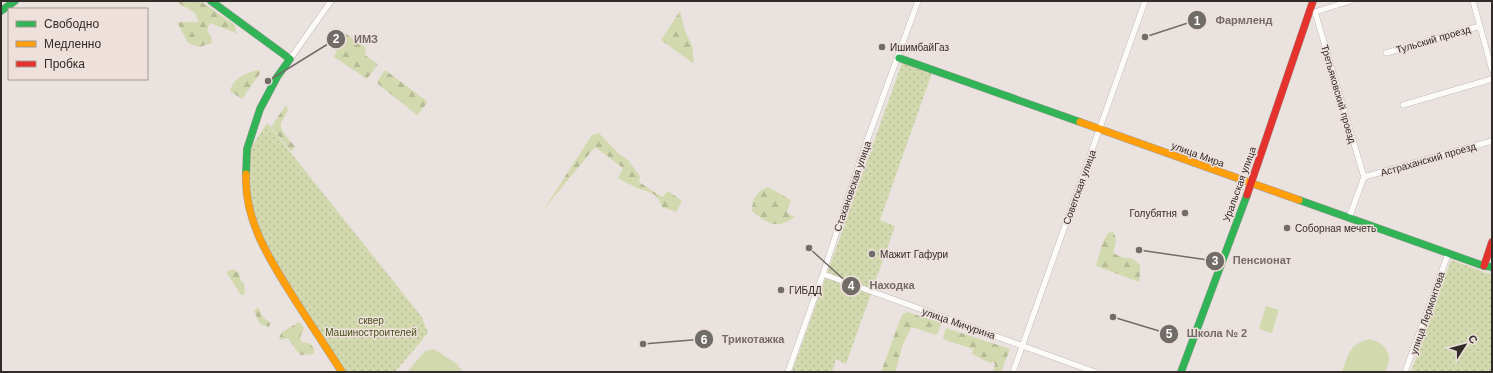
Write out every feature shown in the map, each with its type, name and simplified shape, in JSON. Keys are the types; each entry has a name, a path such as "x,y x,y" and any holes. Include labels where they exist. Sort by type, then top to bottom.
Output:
{"street":[{"path":"1,11 15,1"},
{"path":"212,1 290,59"},
{"path":"331,1 277,77 260,110 247,149 246,177 249,206 259,238 269,259 342,372"},
{"name":"Стахановская улица","path":"788,372 823,274 865,146 918,1"},
{"name":"Советская улица","path":"1013,372 1145,1"},
{"name":"Уральская улица","path":"1181,372 1251,184 1313,1"},
{"name":"Тульский проезд","path":"1473,1 1492,70"},
{"name":"Третьяковский проезд","path":"1346,2 1315,12 1364,177"},
{"name":"Тульский проезд","path":"1386,52 1480,26"},
{"name":"улица Мира","path":"898,58 1448,254 1484,266 1492,266"},
{"path":"1403,105 1492,78"},
{"name":"Астраханский проезд","path":"1364,177 1492,140"},
{"path":"1349,218 1364,177"},
{"path":"1484,266 1492,242"},
{"name":"улица Лермонтова","path":"1405,372 1448,254"},
{"name":"улица Мичурина","path":"823,274 1022,345 1087,371 1095,372"}],"green space":[{"path":"175,1 200,1 235,25 236,33 210,23 207,30 211,37 212,43 199,47 188,43 177,22 199,22 195,13"},
{"path":"680,11 685,31 692,45 694,64 661,40"},
{"path":"334,31 342,31 366,48 365,55 378,64 367,79 334,57 338,47 335,40 336,35"},
{"path":"902,63 932,73 880,220 895,226 846,364 836,359 832,372 792,372"},
{"path":"259,70 261,72 242,99 230,91 234,83 241,77 250,72"},
{"path":"385,70 428,102 417,115 378,84 377,82"},
{"path":"286,105 288,109 281,126 283,133 295,147 292,151 271,127"},
{"name":"сквер Машиностроителей","path":"267,123 421,316 428,333 395,372 346,372 271,256 255,218 249,193 249,151"},
{"path":"599,133 619,154 628,160 640,176 639,182 662,197 668,191 682,201 676,212 662,207 657,198 651,193 618,178 623,168 595,147 544,209 592,135"},
{"path":"768,187 791,200 787,213 795,217 783,223 772,224 752,211 753,202 757,194"},
{"path":"1113,232 1116,240 1113,253 1121,257 1133,259 1140,265 1139,282 1096,266 1102,244 1108,233"},
{"path":"1451,260 1492,275 1492,372 1411,372"},
{"path":"233,269 239,273 241,281 244,283 245,294 241,295 226,272"},
{"path":"1266,306 1279,310 1272,333 1259,329"},
{"path":"258,307 263,317 270,323 269,327 260,324 254,311"},
{"path":"907,312 941,323 938,333 936,335 911,328 902,347 896,370 894,372 881,372 901,317"},
{"path":"299,322 304,328 300,337 302,342 309,343 314,348 314,354 300,355 288,338 281,340 279,338 282,332"},
{"path":"946,328 1010,349 1001,372 993,372 995,364 972,354 973,349 945,340 943,338"},
{"path":"1370,339 1380,343 1389,355 1389,361 1385,372 1342,372 1351,350 1363,341"},
{"path":"434,349 457,364 463,372 407,372 425,351"}],"traffic: fast":[{"path":"1,11 15,1"},
{"path":"211,1 290,59 277,77 260,109 247,149 246,174"},
{"path":"899,58 1080,122"},
{"path":"1181,372 1247,195"},
{"path":"1299,200 1484,266 1492,267"}],"traffic: slow":[{"path":"1080,122 1299,200"},
{"path":"246,174 250,209 261,242 269,258 342,372"}],"traffic: jam":[{"path":"1247,195 1313,1"},
{"path":"1484,266 1492,242"}],"place":[{"name":"Фармленд","path":"1145,37"},
{"name":"ИшимбайГаз","path":"882,47"},
{"name":"ИМЗ","path":"268,81"},
{"name":"Голубятня","path":"1185,213"},
{"name":"Соборная мечеть","path":"1287,228"},
{"name":"Находка","path":"809,248"},
{"name":"Пенсионат","path":"1139,250"},
{"name":"Мажит Гафури","path":"872,254"},
{"name":"ГИБДД","path":"781,290"},
{"name":"Школа № 2","path":"1113,317"},
{"name":"Трикотажка","path":"643,344"}]}
